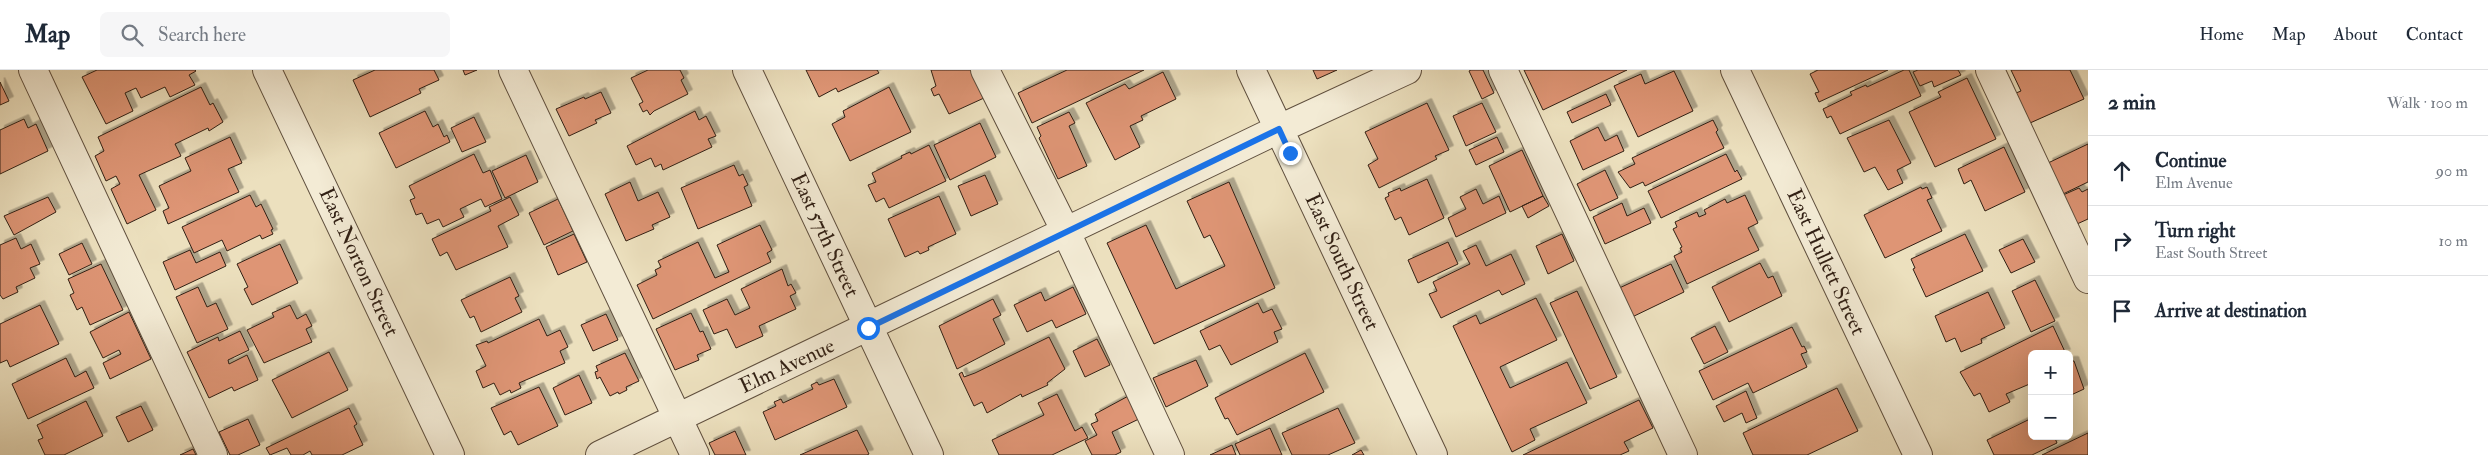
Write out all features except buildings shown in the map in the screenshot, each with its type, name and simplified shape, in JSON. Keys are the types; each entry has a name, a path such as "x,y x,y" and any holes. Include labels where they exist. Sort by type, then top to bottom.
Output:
{"street":[{"path":"33,70 213,455"},
{"name":"East Norton Street","path":"267,70 450,455"},
{"path":"512,70 695,455"},
{"name":"East 57th Street","path":"747,70 929,455"},
{"path":"985,70 1066,232 1170,455"},
{"name":"East South Street","path":"1251,70 1433,455"},
{"name":"Elm Avenue","path":"600,455 868,328 1279,129 1407,70"},
{"path":"1502,70 1675,453"},
{"name":"East Hullett Street","path":"1735,70 1918,455"},
{"path":"1990,70 2088,279"}],"route":[{"path":"868,328 1279,129 1290,153"}]}
